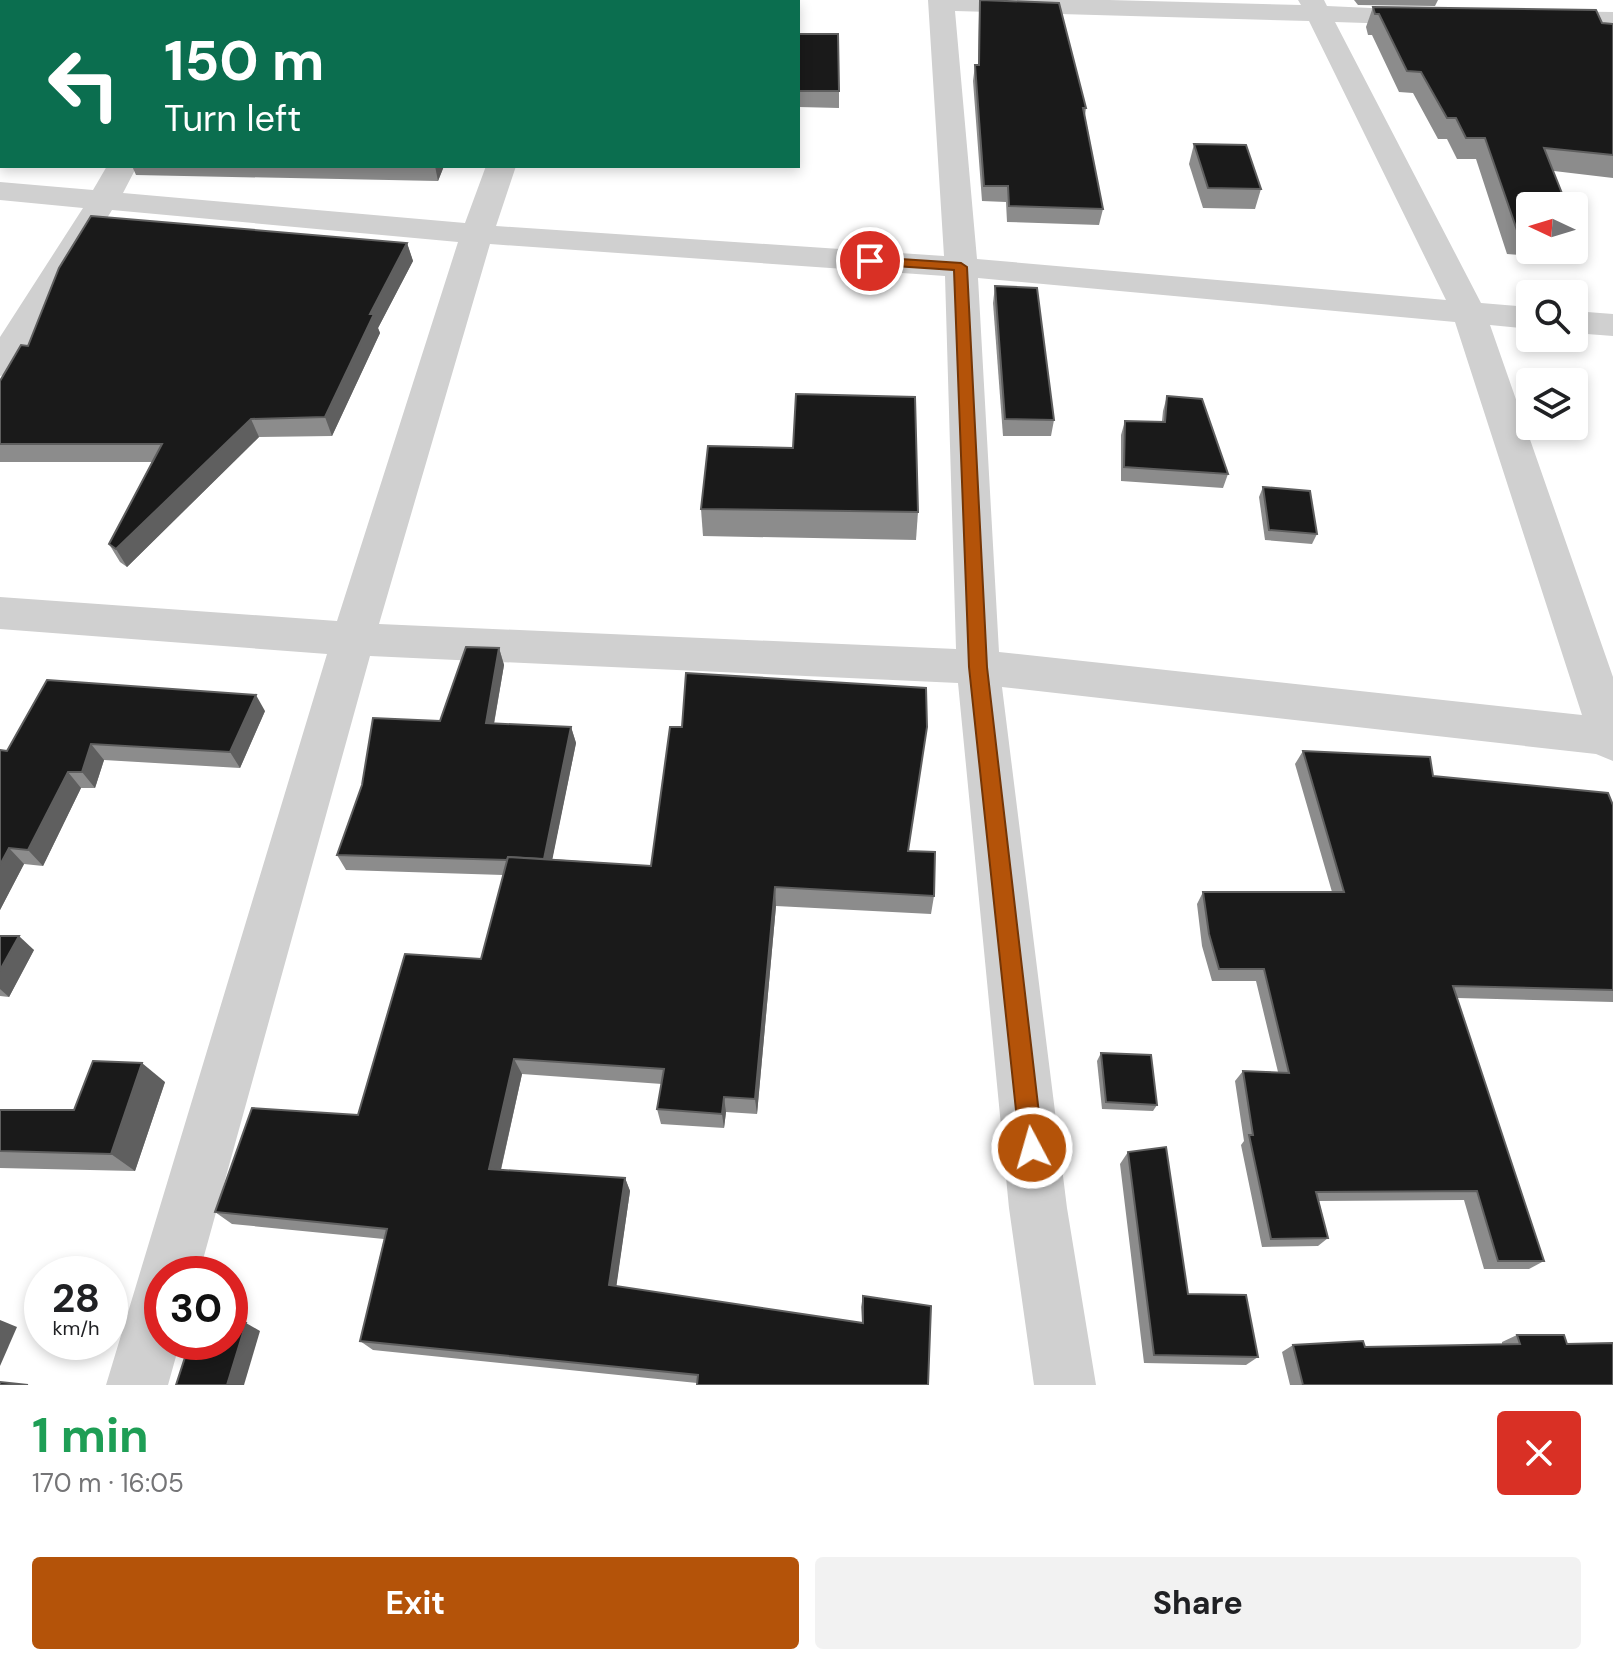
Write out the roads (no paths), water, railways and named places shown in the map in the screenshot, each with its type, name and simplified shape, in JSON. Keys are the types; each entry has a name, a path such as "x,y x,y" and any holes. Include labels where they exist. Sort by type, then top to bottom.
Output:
{"street":[{"path":"1065,1385 1038,1208 978,667 961,267 942,2 1316,8 1459,18"},
{"path":"0,613 353,639 978,667 1612,739 1469,313 1316,8"},
{"path":"1521,18 1613,20"},
{"path":"0,365 121,168"},
{"path":"174,1256 353,639 477,234 500,168"},
{"path":"0,191 477,234 961,267 1516,317"},
{"path":"1588,323 1613,325"},
{"path":"137,1385 144,1360"}]}
